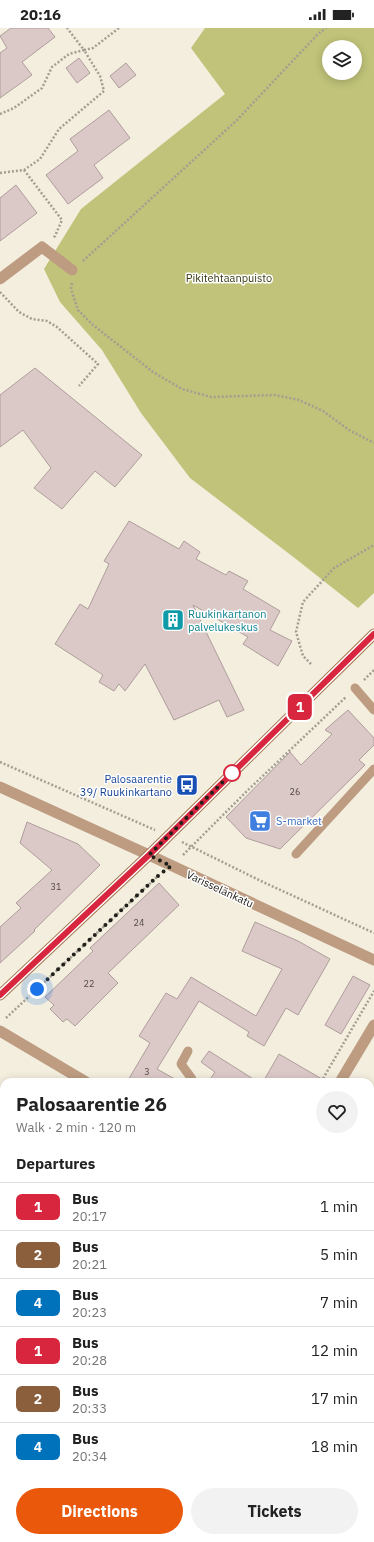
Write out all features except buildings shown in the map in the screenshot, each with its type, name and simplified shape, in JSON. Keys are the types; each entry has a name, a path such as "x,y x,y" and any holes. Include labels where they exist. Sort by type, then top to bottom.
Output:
{"main road":[{"path":"0,996 149,855 374,634"}],"street":[{"path":"0,279 42,247 72,270"},
{"name":"Varisselänkatu","path":"0,787 374,960"},
{"path":"342,1078 374,1025"},
{"path":"0,1031 79,1078"}],"lane":[{"path":"356,688 374,710"},
{"path":"296,854 374,769"},
{"path":"188,1051 181,1064 191,1078"}],"path":[{"path":"0,173 24,170 40,159 58,128 104,92 100,76 84,50 67,28"},
{"path":"0,114 14,108 42,88 52,67 69,54 93,48 119,28"},
{"path":"326,28 318,34 237,120 72,270 71,289 78,310 93,325 153,372 182,389 210,397 276,395 299,400 323,411 349,430 374,443"},
{"path":"24,170 62,220 55,236 42,247"},
{"path":"0,292 19,312 32,319 46,321 57,327 98,364 79,386"},
{"path":"311,664 302,656 296,632 303,602 334,568 374,545"},
{"path":"4,1020 160,874 171,866 374,670"},
{"path":"0,762 192,846 263,882 374,934"},
{"path":"322,1078 374,991"}],"green space":[{"name":"Pikitehtaanpuisto","path":"205,28 374,28 374,593 358,608 190,478 141,413 102,350 60,302 44,269 81,209 225,94 191,48"}],"bus line":[{"name":"1","path":"0,995 149,855 374,634"}],"place":[{"name":"Ruukinkartanon palvelukeskus","path":"173,620"},
{"name":"Palosaarentie 39/ Ruukinkartano","path":"187,785"},
{"name":"S-market","path":"260,821"}],"route":[{"path":"37,989 160,874 171,866 149,855 232,773"}]}
